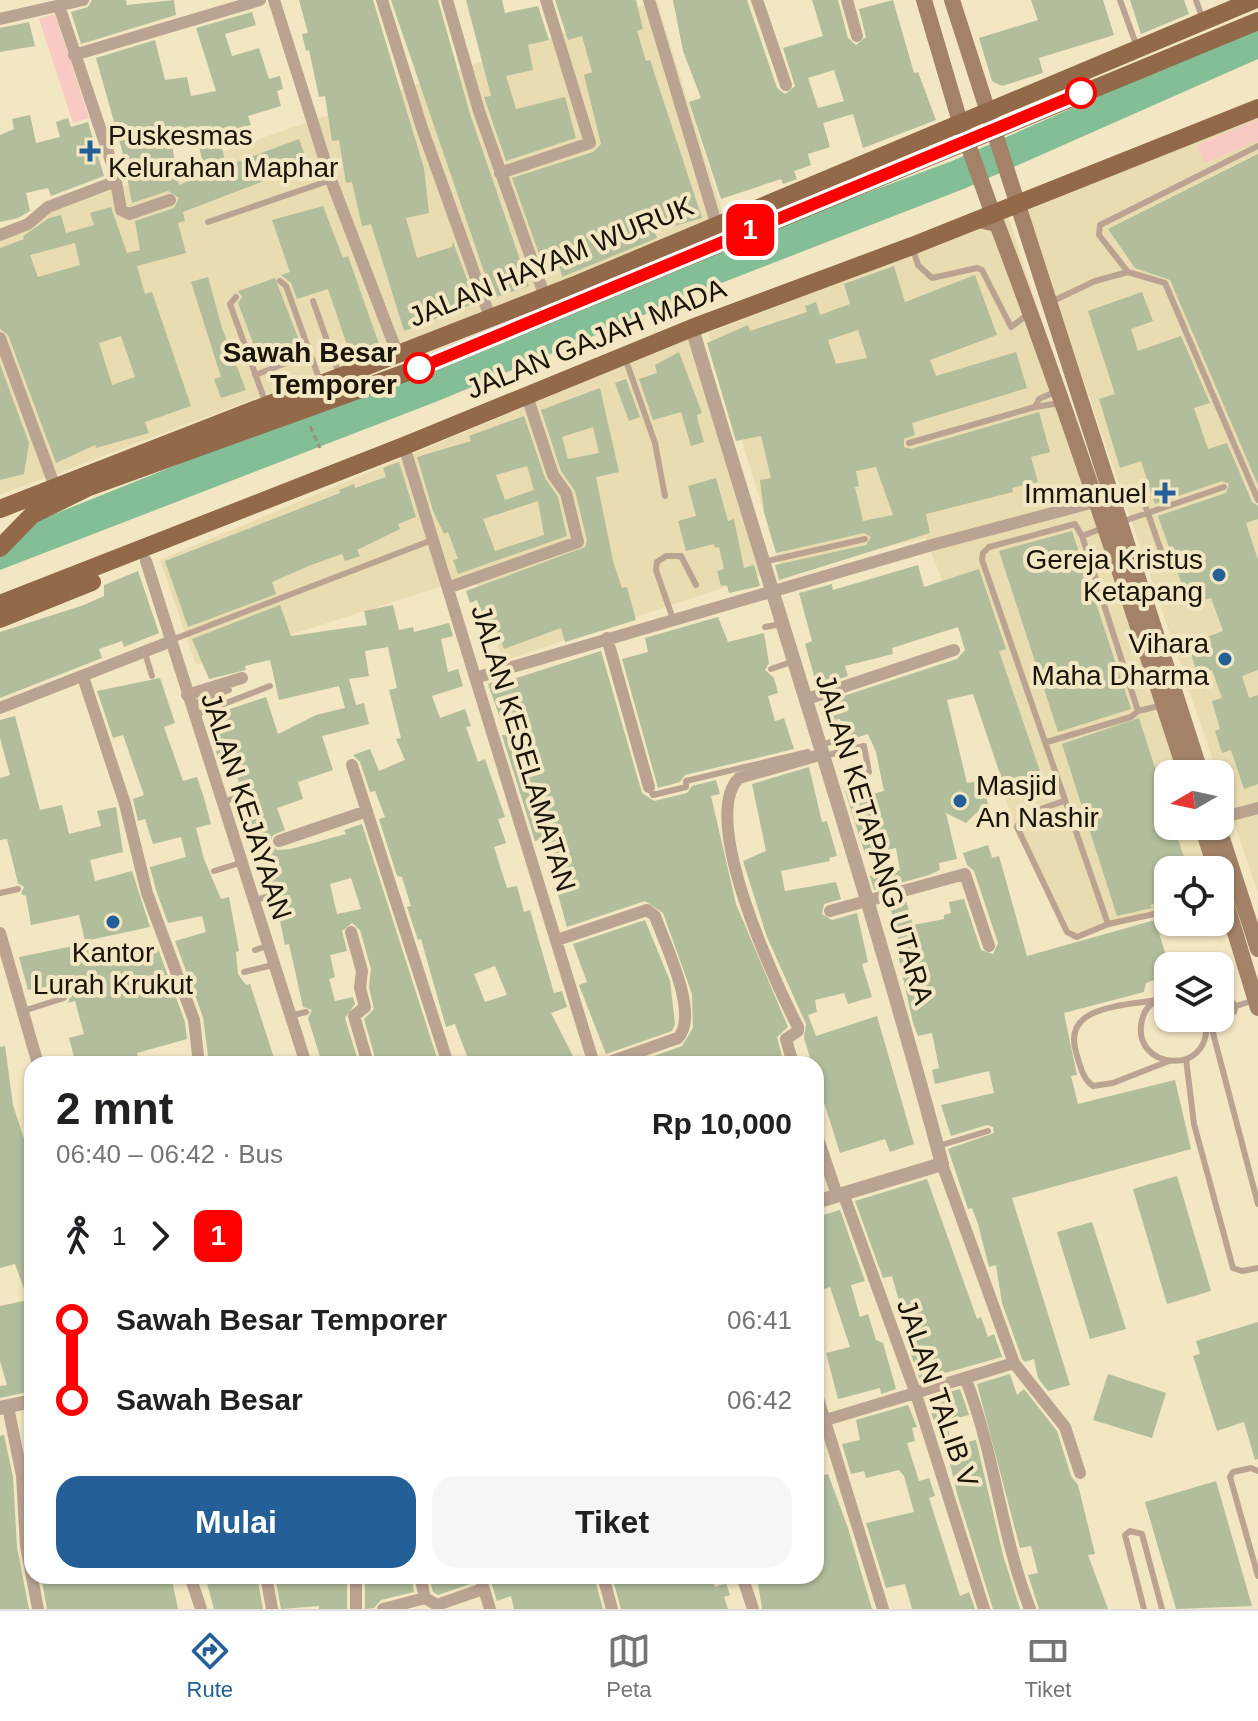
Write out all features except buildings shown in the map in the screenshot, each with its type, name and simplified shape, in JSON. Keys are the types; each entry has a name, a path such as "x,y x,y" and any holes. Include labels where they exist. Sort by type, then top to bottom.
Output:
{"main road":[{"path":"924,0 960,122 982,183 989,219 1031,311 1060,397 1101,495 1137,571 1170,702"},
{"path":"952,0 985,111 1050,304 1101,495"},
{"name":"JALAN HAYAM WURUK","path":"52,496 161,445 267,407 545,297 1203,20 1234,4 1254,0"},
{"name":"JALAN HAYAM WURUK","path":"0,509 52,496 419,368 968,145 1258,21"},
{"name":"JALAN GAJAH MADA","path":"0,604 404,446 692,328 989,219 1018,204 1258,108"},
{"path":"1031,311 1050,304"},
{"path":"0,519 19,506 161,445"},
{"path":"0,548 52,496"},
{"path":"0,619 195,541 206,524"},
{"path":"1114,524 1191,760"},
{"path":"1223,840 1258,949"},
{"path":"1234,930 1257,1002"}],"street":[{"path":"0,19 83,0"},
{"path":"74,55 260,0"},
{"path":"274,0 331,180 398,355"},
{"path":"382,0 422,128 490,317"},
{"path":"447,0 500,173 545,297"},
{"path":"500,173 583,146 591,140 546,0"},
{"path":"649,0 716,223"},
{"path":"757,0 786,85"},
{"path":"847,0 857,36"},
{"path":"59,6 114,170 121,210 129,214 170,200"},
{"path":"0,235 28,224 48,207 114,182"},
{"name":"JALAN KETAPANG UTARA","path":"692,328 781,624 901,993 942,1164 1014,1363 1065,1427 1080,1473"},
{"path":"0,338 52,496"},
{"path":"450,587 578,542 569,501 553,475 527,396"},
{"name":"JALAN KESELAMATAN","path":"404,446 478,677 592,1056"},
{"path":"478,677 1101,495"},
{"name":"JALAN KEJAYAAN","path":"146,561 252,901 261,948 273,965 303,1056"},
{"path":"607,638 649,787"},
{"path":"0,708 169,642"},
{"path":"807,699 954,650"},
{"path":"83,677 125,804 147,893 194,1020 197,1056"},
{"path":"191,705 242,678"},
{"path":"791,1056 786,1039 798,1031 798,1027 765,962 746,910 731,840 731,800 739,778 823,751"},
{"path":"352,765 445,1056"},
{"path":"1234,814 1258,808"},
{"path":"279,841 367,811"},
{"path":"830,911 965,874 989,946"},
{"path":"557,940 647,910 655,916 687,1015 683,1032 678,1038 627,1056"},
{"path":"351,932 362,971 360,988 365,1007 354,1016 366,1056"},
{"path":"0,933 4,960 36,1056"},
{"name":"JALAN TALIB V","path":"824,1153 916,1394 984,1609"},
{"path":"824,1199 942,1164"},
{"path":"824,1421 1014,1363"},
{"path":"966,1380 981,1423 1002,1519 1030,1609"},
{"path":"24,1403 4,1408 22,1476 24,1511"},
{"path":"824,1434 883,1609"},
{"path":"33,1584 38,1609"},
{"path":"193,1584 201,1609"},
{"path":"267,1584 272,1609"},
{"path":"356,1584 356,1609"},
{"path":"424,1584 433,1604"},
{"path":"391,1608 433,1604 477,1584"},
{"path":"482,1584 490,1609"},
{"path":"605,1584 612,1609"},
{"path":"745,1584 753,1609"}],"lane":[{"path":"1120,0 1137,47"},
{"path":"1196,0 1203,20"},
{"path":"1258,146 1100,225 1099,235 1128,272 1168,287 1258,500"},
{"path":"208,222 331,180"},
{"path":"912,246 918,265 932,278 977,268 982,270 1011,327 1031,311"},
{"path":"1050,304 1058,296 1128,272"},
{"path":"280,281 286,286 322,385"},
{"path":"236,297 230,304 267,407"},
{"path":"313,301 340,378"},
{"path":"255,375 310,354"},
{"path":"624,356 655,443 665,496"},
{"path":"909,443 1060,397"},
{"path":"1035,407 1039,399 1060,397"},
{"path":"1082,536 1224,487"},
{"path":"1054,495 1101,495 1139,488 1165,562 1137,571"},
{"path":"1108,924 1064,801 983,553 989,547 1073,523 1082,536 1138,711"},
{"path":"169,642 435,539"},
{"path":"762,563 865,539"},
{"path":"673,619 656,570 657,562 666,556 681,556 696,585"},
{"path":"765,627 781,624"},
{"path":"144,652 152,676"},
{"path":"771,669 794,661"},
{"path":"191,705 270,686"},
{"path":"191,705 229,690"},
{"path":"1047,742 1170,702"},
{"path":"823,751 840,739 835,723"},
{"path":"649,787 653,795 686,787 686,781 823,751 864,746 869,772"},
{"path":"221,803 243,795"},
{"path":"1064,801 1023,815 1017,827 1067,932 1077,937 1108,924 1154,914"},
{"path":"214,871 240,863"},
{"path":"0,893 18,889"},
{"path":"252,901 273,895"},
{"path":"244,972 273,965"},
{"path":"23,1011 64,998"},
{"path":"1154,1001 1095,1011 1084,1017 1074,1029 1074,1046 1082,1070 1093,1086 1113,1083 1169,1061 1186,1059 1200,1049 1206,1032"},
{"path":"1234,1012 1236,1006 1257,1002"},
{"path":"1154,1003 1144,1015 1141,1032 1150,1052 1169,1061"},
{"path":"290,1016 306,1012"},
{"path":"1211,1032 1258,1204"},
{"path":"1186,1059 1195,1131 1233,1268 1242,1271 1258,1268"},
{"path":"937,1146 988,1131"},
{"path":"1258,1471 1251,1468 1233,1472 1230,1477 1258,1576"},
{"path":"1144,1609 1125,1535 1130,1531 1142,1534 1162,1609"}],"path":[{"path":"310,425 320,448"}],"shaded area":[{"path":"657,1 725,221 0,495 0,229"},
{"path":"55,14 89,118 73,123 39,19"},
{"path":"1258,26 1258,59 966,188 706,289 438,401 0,570 0,536 686,260 952,161"},
{"path":"1258,116 1258,893 1234,822 1234,760 1213,760 1026,211"},
{"path":"1258,119 1258,141 1204,163 1198,145"},
{"path":"1008,216 1184,760 1154,760 1154,840 1210,840 1215,856 1154,856 1154,914 1072,940 1012,826 983,692 926,538 782,570 708,333"},
{"path":"691,337 765,574 503,661 474,576 196,665 160,560"}],"bus line":[{"name":"1","path":"419,368 1081,93"}],"place":[{"name":"Puskesmas Kelurahan Maphar","path":"90,151"},
{"name":"Sawah Besar Temporer","path":"419,368"},
{"name":"Immanuel","path":"1165,493"},
{"name":"Gereja Kristus Ketapang","path":"1219,575"},
{"name":"Vihara Maha Dharma","path":"1225,659"},
{"name":"Masjid An Nashir","path":"960,801"},
{"name":"Kantor Lurah Krukut","path":"113,922"}]}
